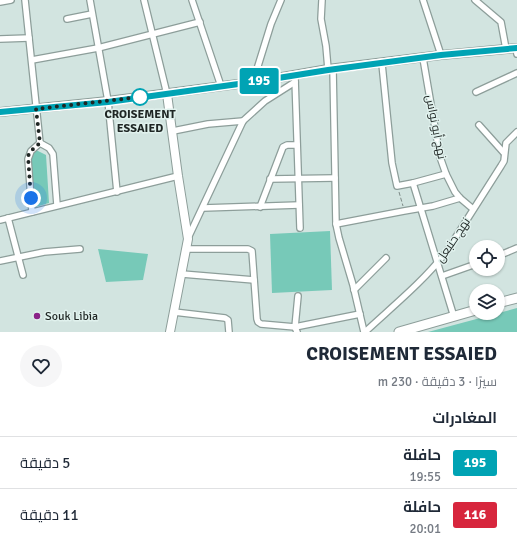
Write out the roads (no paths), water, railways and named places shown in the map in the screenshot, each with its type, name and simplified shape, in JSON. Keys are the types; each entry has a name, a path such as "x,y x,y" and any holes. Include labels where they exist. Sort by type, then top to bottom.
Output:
{"main road":[{"path":"0,112 108,102 221,86 295,78 330,69 382,64 441,55 506,49 517,50"},
{"path":"167,94 188,239 170,332"},
{"path":"505,301 517,298"},
{"path":"399,332 469,312"}],"street":[{"path":"0,2 11,0"},
{"path":"25,0 40,143"},
{"path":"90,0 108,102 117,192"},
{"path":"144,0 167,94"},
{"path":"192,0 221,86"},
{"path":"253,82 271,24 281,0"},
{"path":"322,0 321,19 330,69 336,224 364,332"},
{"path":"423,0 441,55"},
{"path":"475,0 501,22 506,49"},
{"path":"67,19 92,14"},
{"path":"32,60 98,48 200,22"},
{"path":"0,39 29,38"},
{"name":"نهج أبو نواس","path":"423,58 437,144 446,174 455,192 473,210"},
{"path":"382,64 392,163 397,186 446,174"},
{"path":"476,92 517,73"},
{"path":"188,239 243,122 265,101 295,78"},
{"path":"295,78 300,228"},
{"path":"172,131 208,124 243,122"},
{"path":"479,125 504,153"},
{"name":"نهج حنبعل","path":"364,332 438,262 447,251 504,161 506,143 517,132"},
{"path":"40,143 49,148 53,154 57,205"},
{"path":"32,212 28,159 31,151 40,143"},
{"path":"260,207 283,147 287,145 297,146"},
{"path":"0,220 178,176"},
{"path":"270,179 335,178"},
{"path":"413,183 454,317"},
{"path":"336,224 433,206 460,198"},
{"path":"203,208 299,205"},
{"path":"8,218 23,275"},
{"path":"505,253 517,248"},
{"path":"0,261 44,252 80,249"},
{"path":"187,249 250,249 253,255 258,322 263,324 296,329 360,314"},
{"path":"354,290 386,258"},
{"path":"442,276 469,266"},
{"path":"182,274 254,280"},
{"path":"296,329 298,296"},
{"path":"174,312 225,318 229,323 229,332"}],"place":[{"name":"CROISEMENT ESSAIED","path":"140,97"},
{"name":"Souk Libia","path":"37,316"}]}
